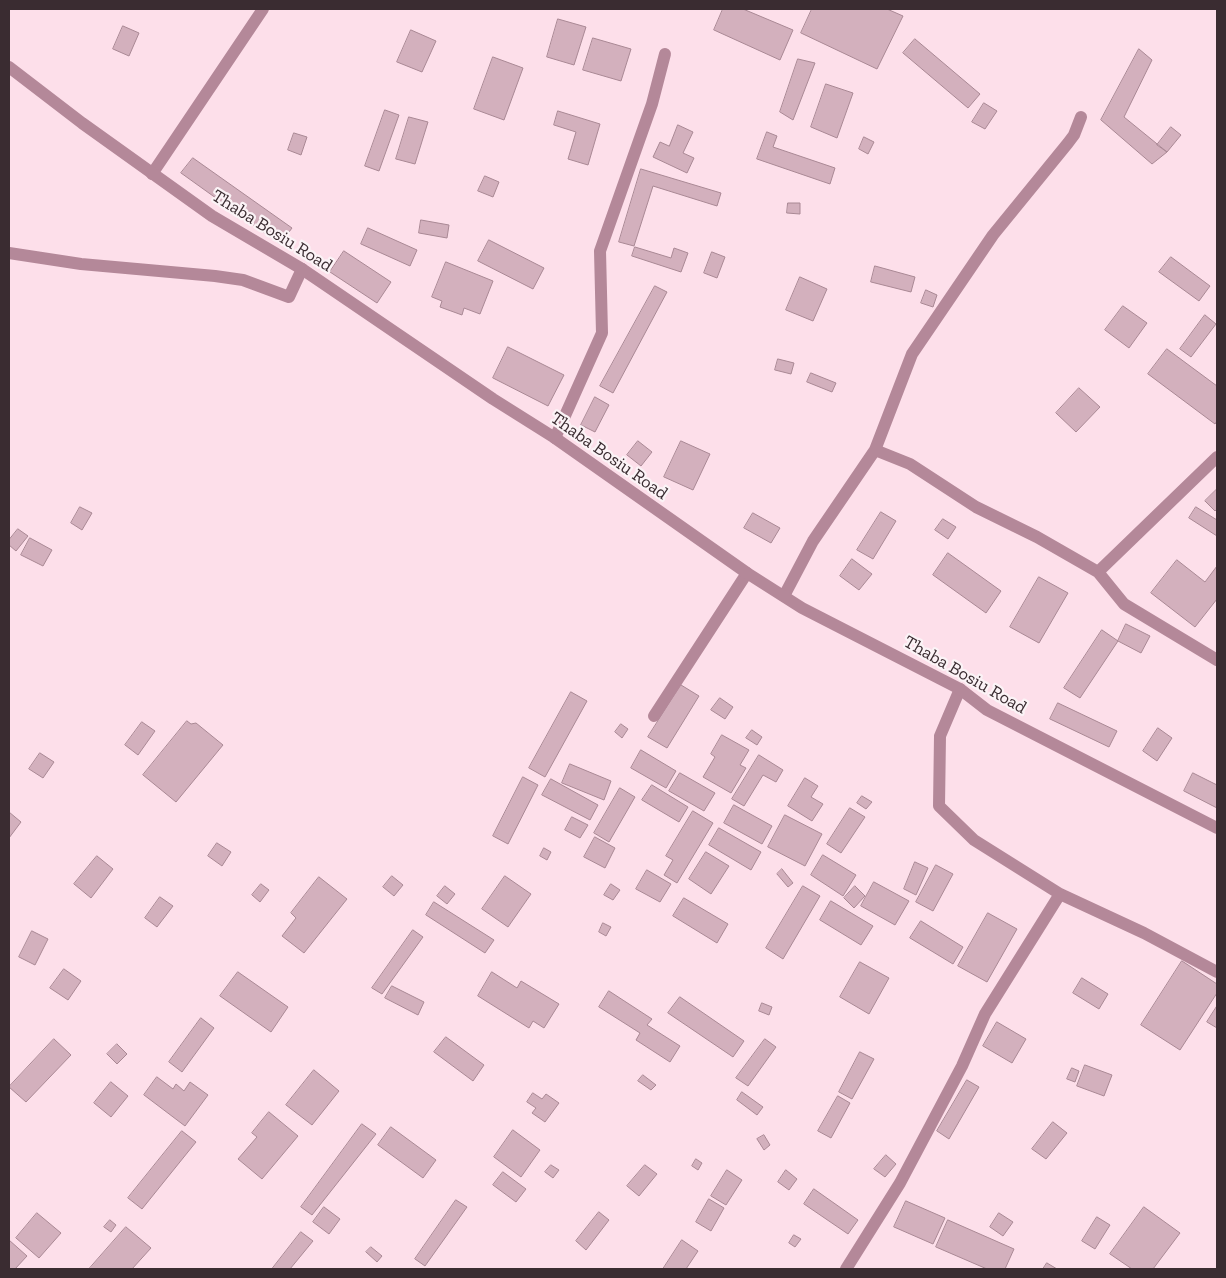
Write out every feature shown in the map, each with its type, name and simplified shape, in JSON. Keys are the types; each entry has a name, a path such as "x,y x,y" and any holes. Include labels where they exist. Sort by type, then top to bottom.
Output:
{"street":[{"path":"152,174 263,9"},
{"path":"555,438 602,333 600,251 652,104 665,54"},
{"name":"Thaba Bosiu Road","path":"9,67 82,124 212,216 302,269 493,399 555,438 747,573 802,608 960,689 987,710 1217,828"},
{"path":"784,596 813,541 875,450 912,354 993,235 1074,135 1081,117"},
{"path":"9,253 81,264 243,280 289,297 302,269"},
{"path":"875,450 910,464 976,507 1037,537 1098,572 1124,604 1217,660"},
{"path":"1098,572 1217,457"},
{"path":"654,716 747,573"},
{"path":"960,689 940,736 939,806 974,840 1060,894 1144,933 1217,972"},
{"path":"846,1269 904,1174 962,1066 986,1014 1060,894"}],"building":[{"path":"723,9 743,9 793,30 780,60 714,30"},
{"path":"812,9 887,9 903,16 877,69 801,33"},
{"path":"558,19 586,27 574,65 547,57"},
{"path":"123,26 139,33 129,56 113,49"},
{"path":"411,30 436,41 422,72 397,62"},
{"path":"593,38 631,49 621,81 583,70"},
{"path":"915,39 980,94 968,108 903,53"},
{"path":"1139,49 1152,60 1124,117 1167,152 1152,164 1101,120"},
{"path":"493,57 523,68 504,120 474,109"},
{"path":"798,59 815,63 793,120 780,112"},
{"path":"826,84 853,93 837,138 811,127"},
{"path":"984,103 997,111 985,129 972,122"},
{"path":"385,110 399,115 379,171 365,166"},
{"path":"558,111 600,124 588,165 568,159 576,132 554,125"},
{"path":"409,117 428,122 415,164 396,159"},
{"path":"678,125 693,132 683,153 694,158 687,173 653,157 660,142 669,146"},
{"path":"1171,127 1181,135 1167,152 1157,145"},
{"path":"767,132 777,136 773,147 835,168 830,184 757,159"},
{"path":"294,133 307,137 301,155 288,150"},
{"path":"864,137 874,142 868,154 859,149"},
{"path":"193,158 292,228 280,244 181,173"},
{"path":"641,169 721,193 717,206 653,186 634,246 619,242"},
{"path":"485,176 499,182 493,197 478,191"},
{"path":"788,203 800,203 800,214 787,213"},
{"path":"421,220 449,225 447,238 419,233"},
{"path":"368,228 417,250 410,266 361,244"},
{"path":"489,240 544,268 533,289 478,261"},
{"path":"635,247 671,258 674,248 688,253 681,272 632,256"},
{"path":"344,251 391,282 377,303 330,272"},
{"path":"712,252 725,257 717,278 704,273"},
{"path":"1171,257 1210,286 1199,301 1159,272"},
{"path":"446,262 493,281 480,314 464,308 462,315 440,307 442,301 432,297"},
{"path":"875,266 915,277 911,292 871,282"},
{"path":"800,277 827,289 813,321 786,310"},
{"path":"655,286 667,292 613,393 600,386"},
{"path":"926,290 937,295 933,307 921,303"},
{"path":"1123,306 1147,323 1129,348 1105,330"},
{"path":"1205,315 1216,324 1191,357 1180,349"},
{"path":"508,347 564,375 548,406 493,378"},
{"path":"1167,349 1217,386 1217,421 1215,424 1148,374"},
{"path":"778,359 794,363 791,374 775,370"},
{"path":"811,373 836,383 832,392 807,382"},
{"path":"1079,388 1100,407 1076,432 1056,413"},
{"path":"595,397 609,405 595,432 581,425"},
{"path":"638,441 652,452 641,466 627,455"},
{"path":"681,441 710,454 693,490 664,477"},
{"path":"1217,489 1217,509 1215,511 1205,501"},
{"path":"80,507 92,513 82,530 71,523"},
{"path":"1196,507 1217,520 1217,536 1189,518"},
{"path":"881,512 896,521 873,559 857,550"},
{"path":"753,513 780,528 771,543 744,528"},
{"path":"943,519 956,527 948,539 935,530"},
{"path":"18,529 28,536 16,551 9,545 9,540"},
{"path":"30,538 52,550 43,566 21,555"},
{"path":"948,553 1001,591 986,613 933,575"},
{"path":"852,559 872,574 859,590 840,576"},
{"path":"1177,560 1205,582 1217,566 1217,599 1195,627 1151,593"},
{"path":"1039,577 1068,593 1039,643 1010,627"},
{"path":"1126,624 1150,636 1141,653 1118,641"},
{"path":"1102,630 1118,641 1080,698 1064,688"},
{"path":"681,685 699,696 667,748 648,737"},
{"path":"571,692 587,701 545,777 529,768"},
{"path":"720,698 733,707 725,719 711,710"},
{"path":"1058,703 1117,731 1109,747 1050,719"},
{"path":"187,721 191,724 196,723 223,745 176,802 143,775"},
{"path":"142,722 155,731 138,755 125,745"},
{"path":"621,724 628,729 622,738 615,732"},
{"path":"1158,728 1172,738 1157,761 1143,751"},
{"path":"752,730 762,737 757,745 746,738"},
{"path":"722,735 749,750 740,765 746,768 731,793 703,777 715,757 711,754"},
{"path":"641,750 676,771 666,788 631,768"},
{"path":"40,753 54,762 43,778 29,769"},
{"path":"759,755 783,770 776,782 763,775 744,806 732,799"},
{"path":"570,764 611,781 604,800 562,783"},
{"path":"680,773 715,793 704,811 669,791"},
{"path":"1193,773 1217,785 1217,808 1184,791"},
{"path":"523,777 538,785 508,844 493,836"},
{"path":"805,778 818,786 811,797 823,804 812,821 788,806"},
{"path":"551,779 598,805 590,820 542,795"},
{"path":"652,785 688,807 679,822 642,800"},
{"path":"620,788 635,797 609,842 594,833"},
{"path":"862,796 872,802 866,809 857,803"},
{"path":"734,805 772,826 762,844 724,823"},
{"path":"850,808 865,817 841,853 827,844"},
{"path":"693,811 713,823 677,883 664,875 673,860 666,856"},
{"path":"9,812 21,822 9,838"},
{"path":"785,815 822,834 805,866 768,847"},
{"path":"572,817 588,825 580,838 565,830"},
{"path":"719,828 761,852 751,870 709,845"},
{"path":"595,837 615,848 605,868 584,857"},
{"path":"217,843 231,852 222,866 208,856"},
{"path":"544,848 551,852 547,860 540,856"},
{"path":"706,852 729,866 711,894 689,879"},
{"path":"823,855 856,875 843,896 811,875"},
{"path":"97,856 113,869 91,898 74,884"},
{"path":"915,862 928,868 916,895 904,889"},
{"path":"936,865 953,874 933,911 916,902"},
{"path":"782,869 793,883 788,887 777,874"},
{"path":"647,870 671,884 660,902 636,889"},
{"path":"392,876 403,885 394,896 383,887"},
{"path":"505,876 531,894 508,927 482,909"},
{"path":"319,877 347,899 304,953 282,936 296,918 291,913"},
{"path":"874,882 909,901 895,925 861,906"},
{"path":"261,884 269,890 260,902 252,895"},
{"path":"611,884 620,890 613,900 604,895"},
{"path":"445,886 455,894 447,904 437,896"},
{"path":"803,886 820,896 783,959 766,948"},
{"path":"855,886 865,896 854,908 844,898"},
{"path":"160,897 173,906 157,927 145,918"},
{"path":"684,898 728,924 717,943 673,916"},
{"path":"831,901 873,926 861,945 820,920"},
{"path":"434,902 494,940 485,953 426,915"},
{"path":"988,913 1017,929 987,982 958,966"},
{"path":"921,921 963,947 953,964 910,938"},
{"path":"603,923 611,927 606,936 599,932"},
{"path":"413,930 423,937 382,994 372,988"},
{"path":"32,931 48,939 35,965 19,957"},
{"path":"1182,961 1217,984 1217,993 1180,1050 1141,1025"},
{"path":"860,962 889,978 869,1014 840,997"},
{"path":"64,969 81,981 68,1000 50,988"},
{"path":"238,972 288,1007 271,1032 220,996"},
{"path":"492,972 517,988 521,981 559,1004 544,1028 533,1021 529,1028 478,996"},
{"path":"1082,978 1108,994 1099,1009 1073,993"},
{"path":"392,986 424,1002 418,1015 385,998"},
{"path":"609,991 652,1019 647,1025 680,1046 670,1062 636,1040 640,1033 599,1007"},
{"path":"680,997 744,1041 733,1057 668,1013"},
{"path":"762,1003 772,1007 769,1015 759,1011"},
{"path":"1217,1006 1217,1028 1207,1022"},
{"path":"201,1018 214,1028 182,1072 169,1062"},
{"path":"997,1022 1026,1039 1012,1063 983,1046"},
{"path":"446,1037 484,1065 473,1081 434,1052"},
{"path":"54,1039 71,1055 26,1102 9,1087"},
{"path":"765,1039 776,1047 748,1086 736,1078"},
{"path":"117,1044 127,1054 117,1064 107,1054"},
{"path":"860,1052 874,1059 852,1099 839,1092"},
{"path":"1085,1065 1112,1075 1104,1096 1077,1086"},
{"path":"1072,1068 1079,1071 1075,1082 1067,1079"},
{"path":"314,1070 339,1091 312,1125 286,1105"},
{"path":"643,1075 656,1085 651,1090 638,1081"},
{"path":"157,1077 173,1089 176,1084 184,1091 190,1082 208,1095 185,1126 144,1095"},
{"path":"967,1080 979,1087 949,1139 937,1131"},
{"path":"111,1082 128,1096 111,1117 94,1103"},
{"path":"742,1092 763,1107 757,1115 737,1100"},
{"path":"533,1093 542,1099 546,1094 559,1103 545,1122 532,1113 536,1108 527,1102"},
{"path":"838,1096 850,1103 831,1138 818,1131"},
{"path":"269,1112 298,1136 262,1179 238,1159 257,1137 252,1133"},
{"path":"1053,1122 1067,1133 1046,1159 1032,1149"},
{"path":"362,1124 376,1134 312,1215 301,1207"},
{"path":"391,1127 436,1160 423,1178 378,1145"},
{"path":"513,1130 540,1150 521,1177 494,1157"},
{"path":"182,1131 196,1142 142,1209 128,1198"},
{"path":"764,1135 770,1145 764,1150 757,1139"},
{"path":"886,1155 896,1164 885,1177 874,1169"},
{"path":"696,1159 702,1163 698,1170 692,1166"},
{"path":"551,1165 559,1170 553,1178 545,1172"},
{"path":"645,1165 657,1174 639,1196 627,1186"},
{"path":"727,1170 742,1180 726,1205 711,1196"},
{"path":"786,1170 797,1179 789,1190 778,1182"},
{"path":"503,1172 526,1189 516,1202 493,1185"},
{"path":"814,1189 858,1220 848,1234 804,1204"},
{"path":"709,1199 724,1208 711,1231 696,1222"},
{"path":"456,1200 467,1207 425,1266 415,1259"},
{"path":"906,1201 945,1218 933,1244 894,1227"},
{"path":"324,1207 340,1219 329,1234 313,1222"},
{"path":"1144,1207 1180,1233 1153,1269 1132,1269 1110,1254"},
{"path":"599,1212 609,1220 586,1250 576,1241"},
{"path":"37,1213 61,1233 39,1258 16,1238"},
{"path":"999,1213 1013,1222 1003,1236 990,1227"},
{"path":"1097,1217 1110,1225 1095,1249 1082,1241"},
{"path":"110,1220 116,1225 111,1232 104,1227"},
{"path":"948,1220 1014,1249 1005,1269 987,1269 936,1247"},
{"path":"126,1227 151,1248 132,1269 91,1269 90,1268"},
{"path":"301,1232 313,1241 290,1269 272,1269"},
{"path":"794,1235 801,1239 795,1247 789,1243"},
{"path":"9,1240 27,1256 15,1269 9,1269"},
{"path":"682,1240 698,1251 686,1269 663,1269"},
{"path":"371,1247 382,1256 377,1262 366,1252"},
{"path":"1047,1263 1057,1269 1043,1269"}]}
